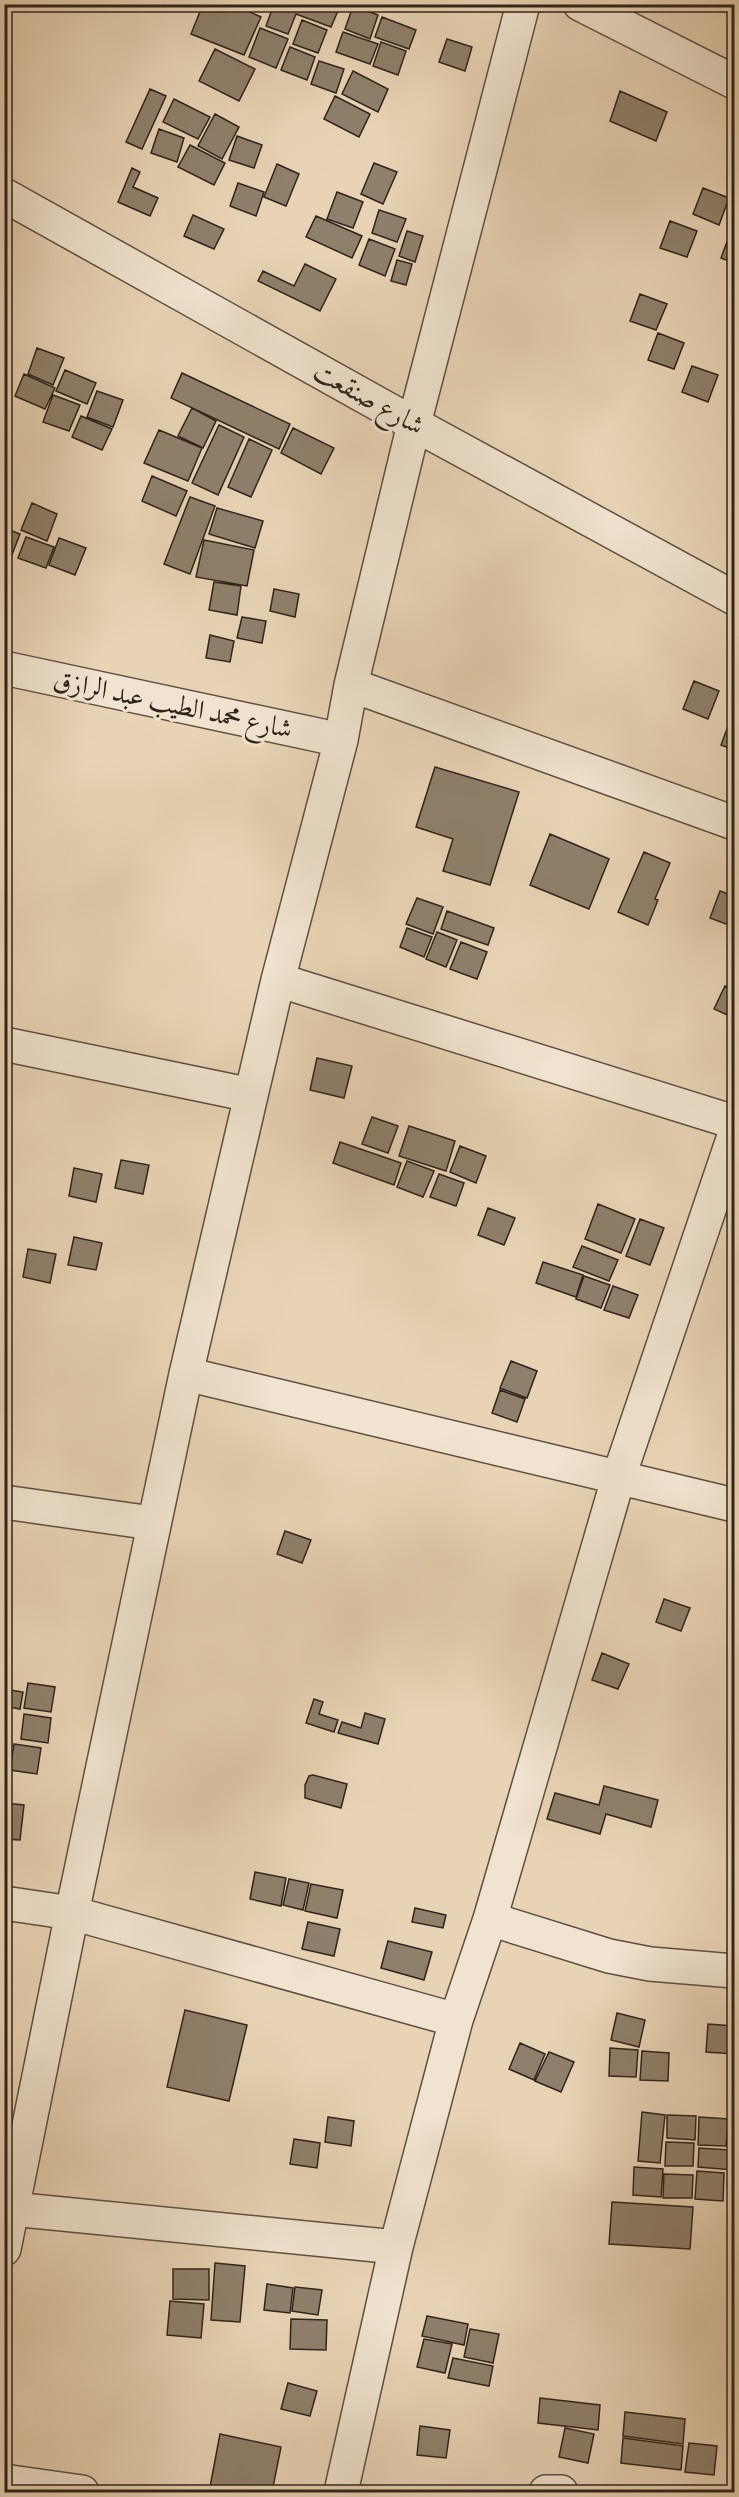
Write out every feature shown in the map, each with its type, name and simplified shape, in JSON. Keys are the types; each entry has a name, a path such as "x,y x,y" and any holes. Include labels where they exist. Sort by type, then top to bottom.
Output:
{"street":[{"path":"4,2249 152,1523 186,1374 278,980 341,740 351,685 414,424 523,4"},
{"path":"580,4 735,82"},
{"name":"شارع صنقعت","path":"4,195 414,424 735,598"},
{"name":"شارع محمد الطيب عبد الرازق","path":"4,668 341,740"},
{"path":"351,685 735,823"},
{"path":"278,980 735,1122"},
{"path":"4,1044 251,1095"},
{"path":"341,2493 396,2247 456,2020 490,1919 618,1479 735,1136"},
{"path":"186,1374 618,1479 735,1505"},
{"path":"4,1502 152,1523"},
{"path":"4,1903 72,1912 456,2020"},
{"path":"490,1919 609,1956 650,1964 735,1971"},
{"path":"12,2209 396,2247"},
{"path":"4,2481 82,2493"},
{"path":"546,2493 561,2493"}],"building":[{"path":"203,4 232,4 261,17 244,55 191,34"},
{"path":"245,4 265,4 263,11"},
{"path":"274,4 336,4 340,6 331,27 296,14 288,34 266,26"},
{"path":"353,6 378,15 370,39 345,29"},
{"path":"382,17 416,30 409,49 375,37"},
{"path":"302,20 327,30 318,53 293,44"},
{"path":"260,28 288,39 276,68 249,57"},
{"path":"343,32 378,44 370,64 336,52"},
{"path":"447,39 472,47 465,71 439,62"},
{"path":"381,42 406,51 398,75 373,66"},
{"path":"290,47 315,57 307,80 281,70"},
{"path":"215,49 255,69 239,101 199,81"},
{"path":"319,61 344,69 336,93 311,84"},
{"path":"353,71 388,89 378,112 342,94"},
{"path":"150,89 166,96 142,149 126,142"},
{"path":"620,91 667,112 656,141 610,121"},
{"path":"335,96 370,114 359,137 324,119"},
{"path":"174,99 210,117 198,139 163,122"},
{"path":"215,114 239,127 222,159 198,146"},
{"path":"159,129 184,138 177,162 151,153"},
{"path":"237,136 262,145 254,168 229,160"},
{"path":"190,145 225,163 214,185 178,167"},
{"path":"374,163 397,172 383,204 361,194"},
{"path":"277,164 299,174 286,206 264,197"},
{"path":"132,168 140,172 133,187 158,198 150,216 118,202"},
{"path":"238,183 264,192 256,216 230,206"},
{"path":"703,188 729,198 719,225 693,214"},
{"path":"337,192 363,202 353,228 327,219"},
{"path":"379,210 406,219 397,242 372,233"},
{"path":"193,215 224,229 214,249 184,236"},
{"path":"316,216 362,236 352,258 306,237"},
{"path":"670,221 697,231 687,257 660,248"},
{"path":"407,231 423,236 415,262 399,256"},
{"path":"731,231 734,233 734,263 721,258"},
{"path":"369,239 395,249 385,276 359,265"},
{"path":"397,260 412,264 406,285 391,281"},
{"path":"305,264 336,279 320,311 258,281 263,271 294,286"},
{"path":"640,294 667,304 656,330 630,321"},
{"path":"658,333 684,343 674,369 648,360"},
{"path":"37,348 64,358 53,385 28,374"},
{"path":"692,366 718,375 708,402 682,392"},
{"path":"65,370 96,383 87,404 56,391"},
{"path":"182,373 290,424 279,449 171,398"},
{"path":"24,374 55,388 45,409 15,396"},
{"path":"97,391 123,400 113,427 87,417"},
{"path":"53,395 80,405 69,431 43,422"},
{"path":"192,408 216,421 203,448 178,436"},
{"path":"81,416 112,429 102,450 72,437"},
{"path":"219,425 244,437 218,495 192,483"},
{"path":"293,428 334,448 321,474 281,453"},
{"path":"159,430 202,448 188,481 144,463"},
{"path":"249,439 272,450 251,497 228,487"},
{"path":"152,476 187,491 176,516 142,501"},
{"path":"190,497 215,506 190,574 164,564"},
{"path":"32,503 57,514 47,541 21,530"},
{"path":"217,508 263,521 255,548 209,534"},
{"path":"4,528 20,534 10,560 4,559"},
{"path":"26,537 54,547 46,568 18,558"},
{"path":"59,538 86,548 75,575 49,565"},
{"path":"204,540 254,550 247,586 196,577"},
{"path":"214,582 241,586 237,615 209,610"},
{"path":"274,589 299,594 295,617 270,611"},
{"path":"242,617 266,621 262,643 237,638"},
{"path":"210,635 234,641 230,662 206,658"},
{"path":"694,681 719,691 708,719 683,709"},
{"path":"731,718 734,720 734,750 721,745"},
{"path":"435,767 519,792 490,885 443,871 453,839 416,827"},
{"path":"550,834 609,859 589,909 530,885"},
{"path":"644,852 670,863 655,899 658,900 648,925 618,912"},
{"path":"720,891 734,896 734,927 710,918"},
{"path":"417,898 443,907 433,934 406,924"},
{"path":"447,911 494,928 488,945 441,929"},
{"path":"407,928 432,937 424,957 400,947"},
{"path":"437,932 457,940 446,967 426,959"},
{"path":"461,942 487,952 477,979 450,969"},
{"path":"725,986 734,990 734,1018 714,1009"},
{"path":"317,1058 352,1066 344,1098 310,1090"},
{"path":"372,1117 398,1126 388,1153 362,1144"},
{"path":"409,1126 455,1141 446,1171 399,1156"},
{"path":"340,1142 401,1163 394,1185 333,1163"},
{"path":"460,1146 486,1156 476,1183 450,1172"},
{"path":"121,1160 149,1165 143,1194 115,1188"},
{"path":"407,1161 434,1171 423,1197 397,1187"},
{"path":"74,1168 102,1174 96,1202 69,1196"},
{"path":"439,1174 464,1183 456,1206 430,1197"},
{"path":"598,1204 635,1219 621,1253 585,1239"},
{"path":"488,1208 515,1218 504,1245 478,1235"},
{"path":"640,1219 664,1228 650,1265 626,1256"},
{"path":"74,1237 102,1243 96,1270 68,1265"},
{"path":"582,1246 618,1260 609,1281 573,1267"},
{"path":"28,1249 56,1254 50,1283 23,1277"},
{"path":"543,1262 583,1275 576,1297 536,1283"},
{"path":"584,1276 610,1285 601,1308 576,1299"},
{"path":"613,1286 638,1295 629,1318 604,1310"},
{"path":"511,1361 537,1371 527,1398 500,1388"},
{"path":"500,1390 525,1399 517,1422 492,1413"},
{"path":"285,1531 311,1540 302,1563 277,1554"},
{"path":"664,1599 690,1608 681,1631 656,1622"},
{"path":"602,1653 629,1664 618,1689 592,1680"},
{"path":"28,1683 55,1687 51,1712 24,1708"},
{"path":"4,1689 23,1692 20,1709 4,1706"},
{"path":"314,1699 323,1702 319,1714 338,1720 334,1732 306,1723"},
{"path":"365,1713 385,1719 378,1744 338,1733 342,1722 361,1728"},
{"path":"24,1714 51,1718 48,1743 21,1739"},
{"path":"4,1715 10,1716 4,1753"},
{"path":"14,1744 41,1748 37,1774 10,1770"},
{"path":"313,1775 347,1784 341,1808 305,1798 305,1785 309,1776"},
{"path":"604,1786 658,1800 651,1827 606,1814 600,1834 547,1819 555,1793 599,1805"},
{"path":"4,1803 24,1805 20,1840 4,1839"},
{"path":"255,1872 286,1878 281,1906 250,1899"},
{"path":"289,1879 309,1883 303,1910 283,1905"},
{"path":"311,1884 343,1890 337,1918 305,1911"},
{"path":"415,1908 446,1915 443,1928 412,1922"},
{"path":"308,1922 340,1929 334,1956 302,1949"},
{"path":"388,1941 432,1952 424,1980 381,1968"},
{"path":"185,2010 247,2025 229,2101 167,2087"},
{"path":"617,2013 645,2020 639,2047 611,2040"},
{"path":"708,2024 734,2026 734,2054 706,2052"},
{"path":"520,2043 545,2054 534,2080 509,2069"},
{"path":"610,2048 638,2050 636,2077 609,2076"},
{"path":"642,2051 669,2053 668,2081 640,2080"},
{"path":"549,2052 574,2062 561,2092 535,2081"},
{"path":"642,2112 665,2115 660,2163 638,2161"},
{"path":"667,2115 696,2116 695,2140 667,2138"},
{"path":"328,2117 354,2121 351,2146 325,2142"},
{"path":"699,2117 728,2119 726,2146 698,2145"},
{"path":"731,2121 734,2121 734,2170 698,2167 699,2148 729,2150"},
{"path":"294,2139 320,2143 317,2168 290,2164"},
{"path":"666,2142 694,2143 693,2166 665,2166"},
{"path":"634,2167 663,2169 661,2197 633,2195"},
{"path":"697,2171 724,2173 723,2201 695,2199"},
{"path":"664,2174 693,2175 692,2198 663,2198"},
{"path":"612,2202 693,2207 690,2249 609,2244"},
{"path":"215,2263 245,2266 240,2322 211,2320"},
{"path":"173,2269 209,2269 209,2300 173,2299"},
{"path":"267,2284 293,2288 290,2313 264,2310"},
{"path":"295,2287 322,2290 318,2315 292,2311"},
{"path":"170,2301 204,2304 201,2338 167,2335"},
{"path":"427,2316 468,2324 464,2345 422,2336"},
{"path":"291,2319 327,2320 326,2350 290,2349"},
{"path":"470,2329 499,2334 493,2363 464,2357"},
{"path":"424,2339 452,2344 445,2373 417,2367"},
{"path":"453,2358 493,2366 489,2386 448,2378"},
{"path":"288,2383 317,2391 310,2416 281,2409"},
{"path":"540,2398 600,2405 598,2430 538,2423"},
{"path":"625,2412 685,2419 683,2444 623,2436"},
{"path":"420,2426 450,2430 446,2458 417,2455"},
{"path":"565,2428 594,2434 588,2463 559,2457"},
{"path":"220,2434 281,2447 272,2492 237,2492 210,2487"},
{"path":"623,2438 683,2446 681,2470 621,2463"},
{"path":"689,2443 717,2446 714,2475 685,2472"}]}
